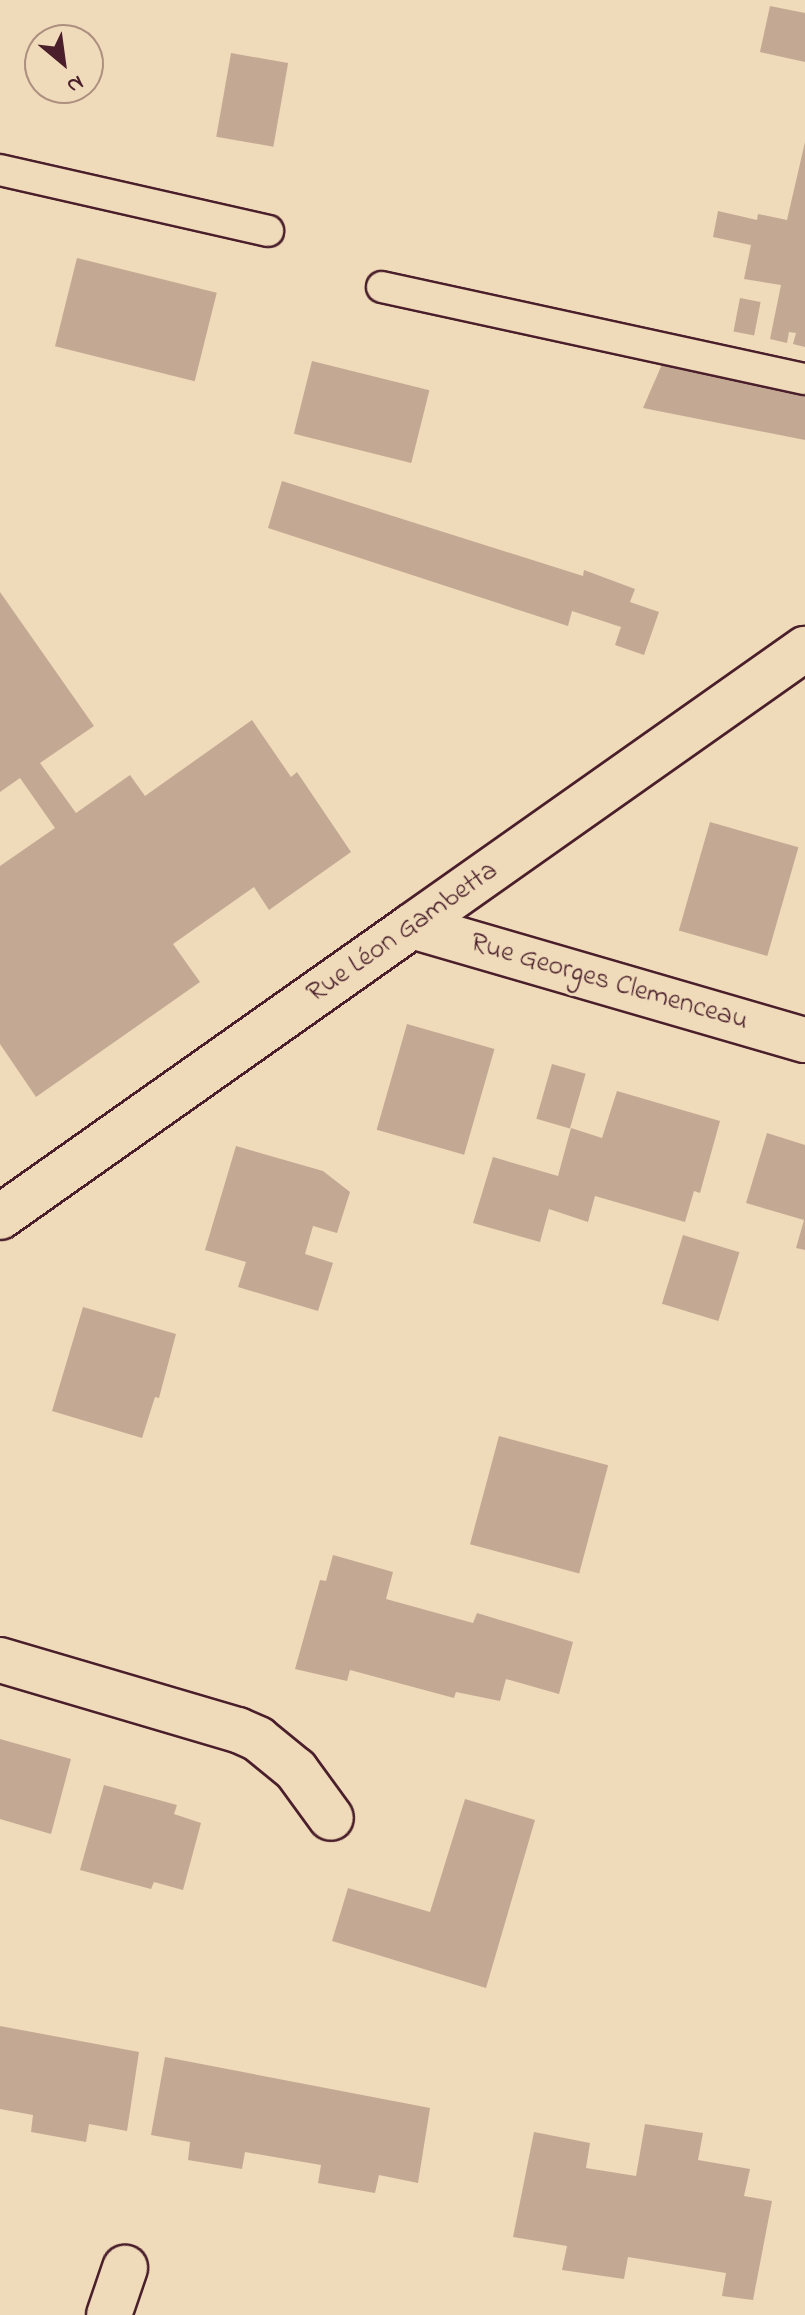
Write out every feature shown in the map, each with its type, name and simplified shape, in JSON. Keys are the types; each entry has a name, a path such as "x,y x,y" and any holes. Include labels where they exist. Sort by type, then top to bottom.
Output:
{"street":[{"name":"Rue Léon Gambetta","path":"0,1217 805,649"},
{"name":"Rue Georges Clemenceau","path":"412,926 805,1040"},
{"path":"0,1660 238,1730 258,1739 296,1770 331,1818"},
{"path":"109,2315 125,2268"}],"lane":[{"path":"0,170 268,231"},
{"path":"382,287 805,379"}],"building":[{"path":"770,6 805,13 805,62 760,52"},
{"path":"231,53 288,63 273,147 216,137"},
{"path":"805,142 805,347 793,344 796,333 789,332 787,343 770,339 781,285 744,279 751,245 713,237 718,211 757,220 758,214 787,220"},
{"path":"77,258 217,293 195,381 55,346"},
{"path":"740,298 761,302 754,335 734,331"},
{"path":"312,361 429,390 411,463 294,434"},
{"path":"663,362 805,393 805,440 643,408"},
{"path":"282,481 583,576 584,570 635,589 630,602 659,612 644,655 615,645 621,627 572,611 568,626 268,528"},
{"path":"0,592 94,726 40,763 76,813 130,775 145,796 252,720 291,777 297,772 351,852 269,910 254,887 173,944 200,982 36,1097 0,1044 0,866 55,828 20,778 0,792"},
{"path":"710,822 798,847 767,956 679,931"},
{"path":"407,1024 494,1049 464,1155 377,1130"},
{"path":"552,1064 586,1074 570,1128 536,1119"},
{"path":"617,1091 720,1121 700,1193 694,1191 685,1222 595,1196 588,1222 549,1209 540,1242 473,1223 493,1157 558,1176 571,1128 602,1138"},
{"path":"767,1133 805,1145 805,1250 796,1248 804,1220 746,1203"},
{"path":"236,1146 323,1171 350,1192 337,1233 313,1226 305,1254 333,1263 318,1311 238,1287 246,1262 205,1250"},
{"path":"683,1235 739,1252 718,1321 662,1304"},
{"path":"83,1307 176,1334 159,1398 155,1397 142,1438 52,1411"},
{"path":"499,1436 608,1465 579,1573 470,1544"},
{"path":"333,1555 393,1572 386,1599 473,1623 477,1613 573,1642 559,1694 506,1679 500,1701 456,1692 454,1698 350,1670 347,1681 295,1669 320,1580 326,1581"},
{"path":"0,1739 71,1759 51,1834 0,1819"},
{"path":"104,1785 177,1805 174,1814 201,1823 183,1890 154,1882 151,1889 80,1870"},
{"path":"465,1799 535,1820 486,1988 332,1941 348,1888 430,1912"},
{"path":"0,2026 139,2052 127,2131 89,2124 86,2142 31,2132 33,2115 0,2109"},
{"path":"165,2057 430,2108 418,2183 379,2175 375,2193 318,2183 321,2165 245,2152 242,2169 188,2160 190,2142 151,2135"},
{"path":"645,2124 703,2133 698,2160 750,2169 744,2196 772,2201 753,2300 722,2296 726,2273 628,2257 624,2279 562,2270 567,2246 513,2237 534,2132 590,2143 586,2168 636,2176"}]}
